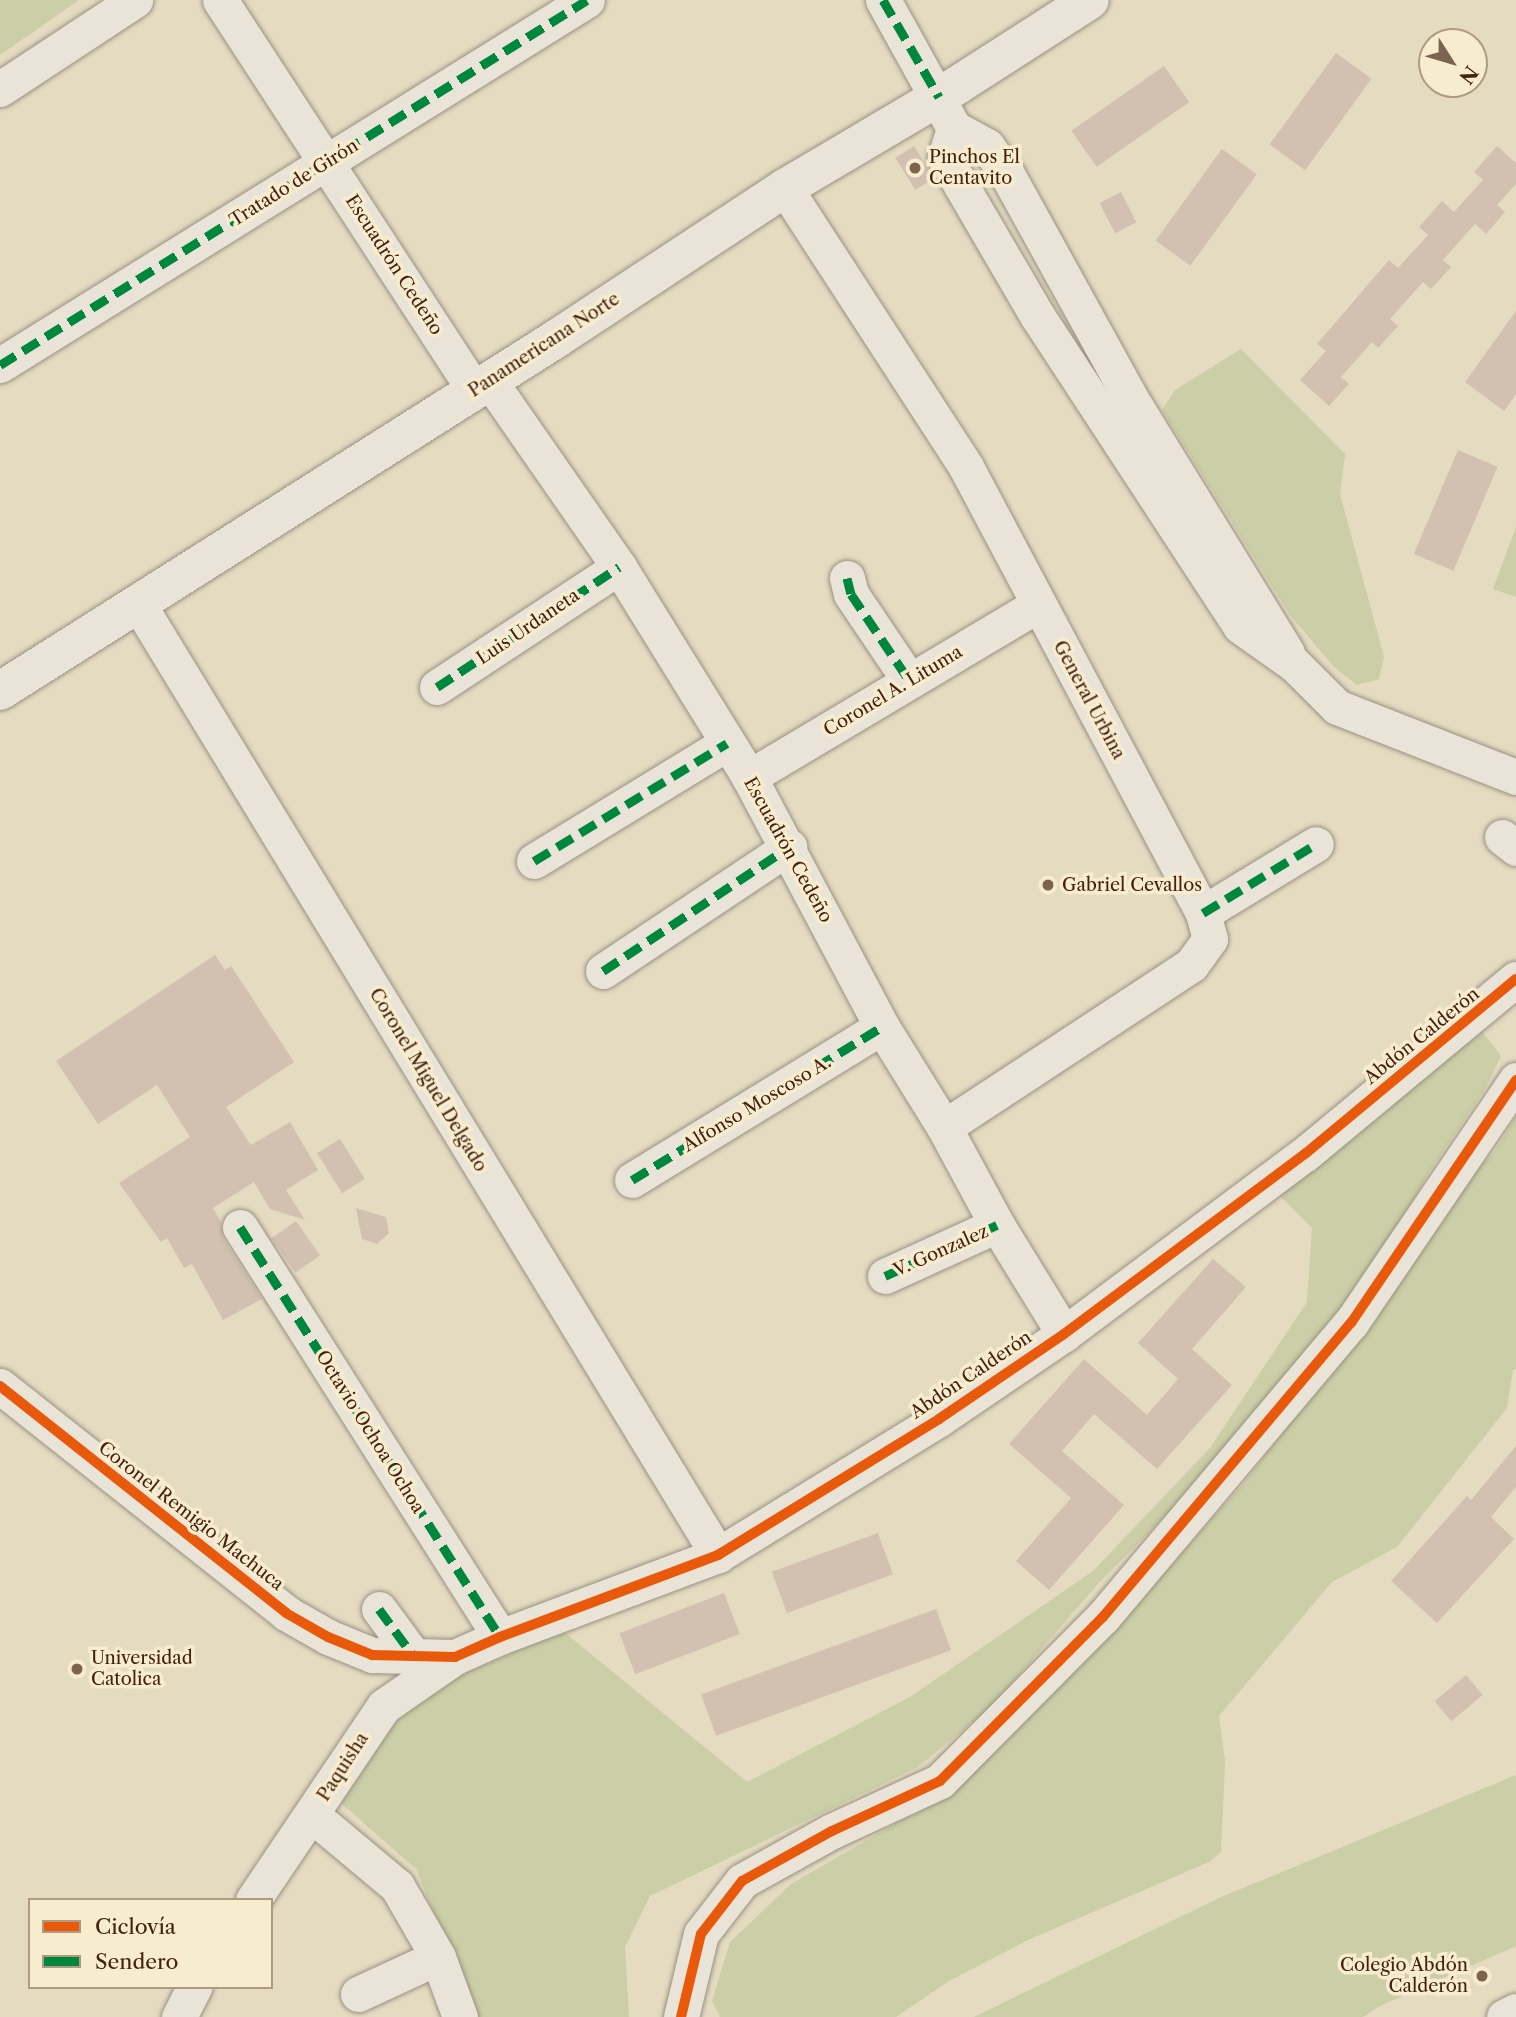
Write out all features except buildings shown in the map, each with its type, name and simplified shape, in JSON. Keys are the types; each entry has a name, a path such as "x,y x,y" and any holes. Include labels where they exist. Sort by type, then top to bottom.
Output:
{"main road":[{"name":"Panamericana Norte","path":"0,691 139,605 785,188 946,112 1090,0"}],"street":[{"path":"0,89 135,0"},
{"name":"Escuadrón Cedeño","path":"220,0 482,385 619,567 749,777 789,847 882,1027 944,1127 998,1225 1064,1334"},
{"name":"Tratado de Girón","path":"0,365 587,0"},
{"path":"883,0 946,112 987,146 1008,176 1131,399 1294,665 1337,707 1516,777"},
{"name":"General Urbina","path":"785,188 966,467 1203,913 1210,939 1191,965 944,1127"},
{"name":"Luis Urdaneta","path":"437,687 619,567"},
{"path":"847,579 851,594 909,680"},
{"name":"Coronel Miguel Delgado","path":"139,605 718,1555"},
{"name":"Coronel A. Lituma","path":"749,777 1038,605"},
{"path":"534,861 727,743"},
{"path":"1203,913 1316,844"},
{"path":"603,971 789,847"},
{"name":"Abdón Calderón","path":"372,1655 455,1657 500,1637 718,1555 939,1419 1064,1334 1305,1154 1516,979"},
{"name":"Alfonso Moscoso A.","path":"632,1180 882,1027"},
{"path":"681,2017 701,1934 742,1881 832,1831 940,1781 1103,1617 1351,1323 1516,1080"},
{"name":"V. Gonzalez","path":"885,1276 998,1225"},
{"name":"Octavio Ochoa Ochoa","path":"240,1227 500,1637"},
{"name":"Coronel Remigio Machuca","path":"0,1386 286,1613 328,1637 372,1655"},
{"path":"379,1609 415,1658"},
{"name":"Paquisha","path":"254,1898 384,1706 455,1657"},
{"path":"312,1815 397,1886 438,1957 460,2017"},
{"path":"358,1994 438,1957"},
{"path":"179,2017 193,1989"},
{"path":"1504,2017 1516,2011"}],"green space":[{"path":"0,0 79,0 0,55"},
{"path":"1241,349 1345,454 1340,494 1384,657 1379,679 1357,685 1334,667 1290,615 1162,410 1175,390"},
{"path":"1516,527 1516,597 1493,589"},
{"path":"1481,1030 1501,1056 1485,1089 1430,1171 1388,1244 1307,1359 1178,1503 1097,1585 994,1704 918,1767 650,1896 625,1947 629,2017 476,2017 416,1869 333,1796 368,1746 441,1684 563,1631 747,1782 910,1697 1093,1571 1210,1448 1307,1302 1312,1228 1277,1193"},
{"path":"1516,1116 1516,1369 1513,1370 1507,1408 1397,1547 1332,1582 1219,1716 1225,1762 1221,1852 1209,1862 1028,1940 949,1981 896,2017 720,2017 712,2001 730,1942 791,1884 917,1811 977,1770 1052,1693 1110,1624 1174,1561 1244,1483 1428,1241 1453,1195 1495,1151"},
{"path":"1516,1775 1516,1946 1380,2006 1363,2017 974,2017 1219,1898"}],"marked path":[{"path":"0,365 587,0"},
{"path":"883,0 939,97"},
{"path":"437,687 619,567"},
{"path":"847,578 851,594 909,680"},
{"path":"534,861 727,743"},
{"path":"1203,913 1316,844"},
{"path":"603,971 789,847"},
{"path":"632,1180 882,1027"},
{"path":"885,1276 997,1225"},
{"path":"240,1227 500,1637"},
{"path":"379,1609 415,1658"}],"cycle path":[{"path":"0,1386 286,1613 328,1637 372,1655 455,1657 500,1637 718,1555 939,1419 1064,1334 1305,1154 1516,979"},
{"path":"681,2017 701,1934 742,1881 832,1831 940,1781 1103,1617 1351,1323 1516,1080"}],"place":[{"name":"Pinchos El Centavito","path":"915,168"},
{"name":"Gabriel Cevallos","path":"1048,885"},
{"name":"Universidad Catolica","path":"77,1669"},
{"name":"Colegio Abdón Calderón","path":"1482,1976"}]}
